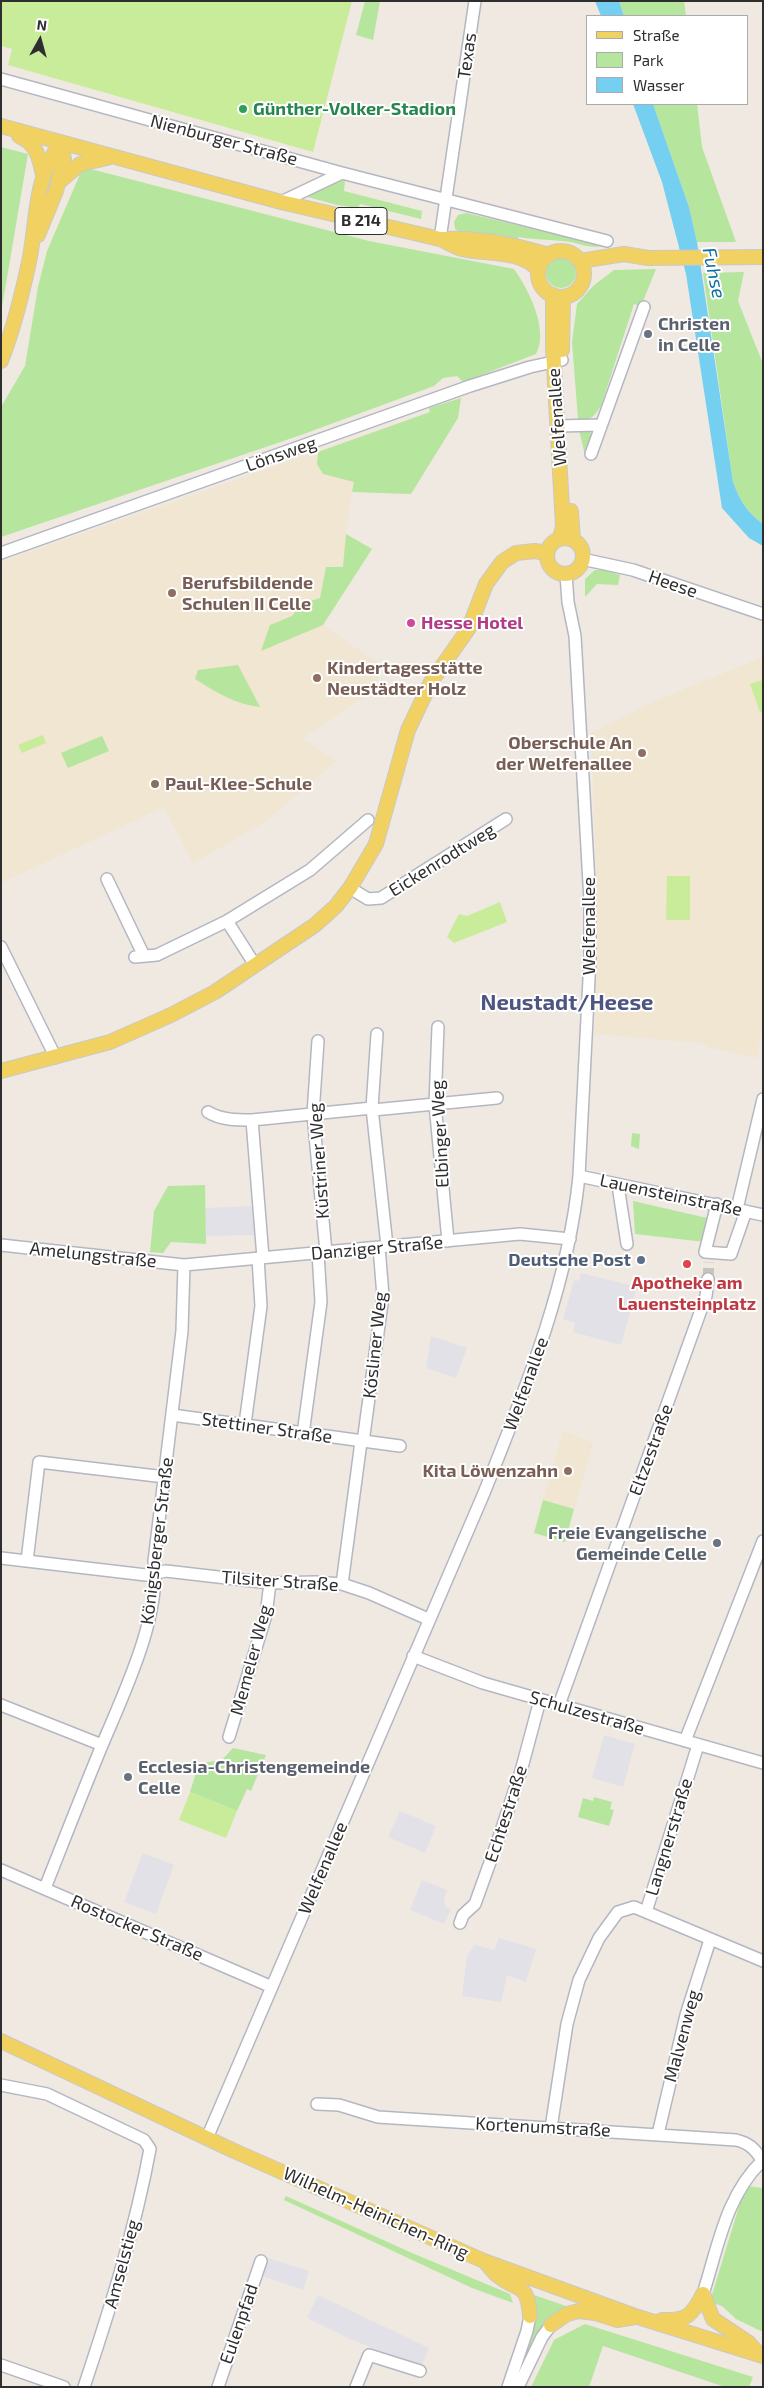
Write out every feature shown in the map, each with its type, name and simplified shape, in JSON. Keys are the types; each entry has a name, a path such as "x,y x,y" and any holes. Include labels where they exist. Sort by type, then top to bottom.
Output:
{"main road":[{"name":"B 214","path":"1,127 281,202 440,239 460,248 521,257 532,263 539,270"},
{"path":"1,127 25,138 38,151 43,175"},
{"path":"1,361 30,254 43,175 51,155 61,143"},
{"path":"30,254 58,183 64,159 61,143"},
{"path":"58,183 80,164 113,157"},
{"name":"B 214","path":"440,239 471,239 523,247 549,255 566,252 580,260 624,254 648,258"},
{"path":"549,255 544,259 539,270 540,282 543,288 558,296"},
{"name":"B 214","path":"558,296 577,291 584,277 604,264 648,258 763,257"},
{"path":"580,260 584,277"},
{"name":"Welfenallee","path":"558,296 558,360 566,540 580,547 582,559"},
{"path":"566,540 551,544 547,553 548,560 553,569 558,573 566,574 578,568 582,559"},
{"path":"1,1071 110,1042 155,1023 201,1000 314,925 336,906 350,888 376,844 385,819 408,730 419,704 446,659 469,628 486,584 502,562 516,553 536,551 547,553"},
{"name":"Wilhelm-Heinichen-Ring","path":"1,2041 207,2138 484,2261 644,2319 762,2355"},
{"path":"484,2261 498,2276 520,2286 529,2302 530,2316"},
{"path":"551,2325 567,2314 579,2312 595,2312 617,2320 676,2321 686,2317 696,2309 703,2294"},
{"path":"703,2294 713,2319 749,2343 762,2355"}],"street":[{"name":"Texas","path":"447,201 475,1"},
{"name":"Nienburger Straße","path":"1,78 342,173 607,241"},
{"path":"281,202 342,173"},
{"path":"440,239 447,201"},
{"path":"591,454 644,307"},
{"name":"Lönsweg","path":"1,552 470,386 558,360"},
{"path":"561,426 601,425"},
{"name":"Heese","path":"582,559 633,570 763,614"},
{"name":"Welfenallee","path":"207,2138 428,1619 484,1493 521,1401 554,1302 570,1238 578,1176 590,959 590,901 575,636 568,602 566,574"},
{"name":"Eickenrodtweg","path":"350,888 368,899 381,898 506,819"},
{"path":"107,879 139,956 157,955 227,921 310,870 368,820"},
{"path":"227,921 255,965"},
{"path":"2,952 52,1050 54,1058"},
{"name":"Elbinger Weg","path":"438,1027 435,1104 448,1242"},
{"name":"Kösliner Weg","path":"362,1442 383,1296 383,1247 373,1109 377,1034"},
{"name":"Küstriner Weg","path":"303,1434 322,1302 322,1252 313,1114 318,1041"},
{"path":"208,1112 215,1116 234,1120 252,1120 497,1098"},
{"path":"717,1204 707,1257 731,1254 742,1210 763,1099"},
{"path":"245,1424 261,1306 252,1120"},
{"name":"Lauensteinstraße","path":"578,1176 763,1215"},
{"path":"620,1185 619,1192 627,1244"},
{"name":"Danziger Straße","path":"184,1265 520,1234 570,1238"},
{"name":"Amelungstraße","path":"1,1245 184,1265"},
{"name":"Königsberger Straße","path":"45,1888 139,1655 156,1573 154,1561 182,1331 184,1265"},
{"name":"Eltzestraße","path":"559,1705 706,1296 708,1279"},
{"name":"Stettiner Straße","path":"172,1415 400,1446"},
{"path":"342,1584 362,1442"},
{"path":"27,1561 39,1462 165,1477"},
{"path":"685,1741 763,1541"},
{"name":"Tilsiter Straße","path":"1,1558 146,1575 166,1570 270,1583 342,1584 369,1593 428,1619"},
{"name":"Memeler Weg","path":"229,1737 266,1615 270,1583"},
{"name":"Schulzestraße","path":"413,1656 483,1683 763,1763"},
{"name":"Echtestraße","path":"460,1923 463,1915 475,1904 498,1840 521,1771 540,1700"},
{"path":"1,1705 102,1745"},
{"name":"Langnerstraße","path":"552,2128 559,2070 570,2010 585,1966 599,1938 618,1912 634,1907 646,1912 698,1745"},
{"name":"Rostocker Straße","path":"1,1870 272,1987"},
{"path":"646,1912 763,1962"},
{"name":"Malvenweg","path":"658,2134 683,2024 710,1940"},
{"name":"Amselstieg","path":"1,2085 47,2094 144,2140 150,2149 132,2232 110,2310 84,2387"},
{"name":"Kortenumstraße","path":"317,2104 339,2105 378,2117 658,2134 746,2142 756,2150 763,2160 749,2174 734,2198 703,2294"},
{"name":"Eulenpfad","path":"218,2387 260,2260"},
{"path":"508,2387 530,2316"},
{"path":"518,2387 542,2336 551,2325"},
{"path":"356,2387 368,2355 420,2372"},
{"path":"1,2365 64,2387"}],"shaded area":[{"path":"461,398 458,418 411,494 352,492 346,534 372,549 323,625 383,667 375,689 302,739 336,761 265,822 193,863 164,807 1,883 1,562 430,412 429,408"},
{"path":"763,657 763,1023 757,1058 707,1047 702,1043 595,1034 597,900 591,733 653,702"},
{"path":"255,1206 256,1235 206,1236 205,1208"},
{"path":"581,1273 637,1287 621,1345 573,1332 575,1323 563,1319 574,1280 579,1281"},
{"path":"431,1336 467,1348 456,1378 426,1368"},
{"name":"Kita Löwenzahn","path":"563,1431 593,1443 574,1509 543,1500"},
{"path":"604,1735 635,1744 623,1787 592,1778"},
{"path":"400,1811 436,1826 425,1853 388,1837"},
{"path":"143,1853 174,1865 156,1914 124,1902"},
{"path":"422,1880 447,1890 444,1899 445,1907 451,1909 444,1924 410,1910"},
{"path":"499,1938 536,1949 526,1982 507,1975 501,2002 462,1996 467,1956 475,1945 494,1950"},
{"path":"268,2258 309,2271 303,2290 262,2276"},
{"path":"318,2295 429,2348 421,2367 350,2339 307,2318"}],"green space":[{"name":"Günther-Volker-Stadion","path":"1,1 352,1 313,152 8,65 12,49 1,46"},
{"path":"365,1 380,1 373,40 356,35"},
{"path":"619,1 684,1 686,15 624,15"},
{"path":"653,105 697,105 702,147 736,242 697,242 689,207"},
{"path":"1,147 28,154 1,313"},
{"path":"83,167 369,241 514,269 526,288 536,310 540,334 536,354 463,382 457,376 443,378 434,386 301,435 1,537 1,407 25,366 38,287 47,251"},
{"path":"339,180 345,181 344,191 422,211 421,219 360,204 358,208 337,205 304,196"},
{"path":"466,213 605,246 592,247 568,242 519,237 516,242 461,233 455,229 454,222 458,215"},
{"path":"561,258 571,263 576,273 571,283 561,288 551,283 546,273 551,263"},
{"path":"656,269 641,306 634,304 601,406 592,417 578,419 572,342 577,304 593,286 614,270"},
{"path":"744,272 738,301 763,364 763,524 745,506 733,482 703,273"},
{"path":"461,398 458,418 411,494 352,492 354,482 323,474 317,464 318,452 430,412 429,408"},
{"path":"579,430 588,430 592,434 588,457 585,455"},
{"path":"346,534 372,549 323,625 261,651 270,625 292,616 301,604 320,598 326,567 343,567"},
{"path":"595,570 604,570 620,575 618,585 597,584 585,597 585,579"},
{"path":"238,665 260,707 234,700 195,679 198,670"},
{"path":"763,680 763,711 760,712 750,684"},
{"path":"43,735 46,743 22,753 18,745"},
{"path":"102,736 109,751 68,768 61,753"},
{"path":"667,876 690,876 690,920 666,920"},
{"path":"500,902 507,922 454,943 447,937 459,914 467,916"},
{"path":"632,1133 640,1134 639,1149 631,1146"},
{"path":"205,1185 206,1244 171,1242 163,1253 150,1252 154,1211 168,1186"},
{"path":"633,1201 707,1218 705,1242 635,1234"},
{"path":"543,1500 574,1509 565,1542 534,1533"},
{"path":"233,1748 266,1755 251,1791 247,1789 237,1811 190,1792 198,1768 212,1761 221,1761"},
{"path":"190,1792 237,1811 226,1838 179,1820"},
{"path":"594,1797 612,1802 610,1809 614,1810 609,1826 578,1817 583,1798 593,1801"},
{"path":"747,2186 763,2188 763,2332 736,2319 722,2306 713,2303 711,2298 744,2190"},
{"path":"286,2196 412,2253 510,2294 513,2303 472,2288 284,2200"},
{"path":"531,2294 569,2307 538,2333 521,2367"},
{"path":"585,2324 753,2377 749,2387 725,2387 603,2346 589,2387 531,2387 554,2340"}],"water":[{"path":"595,1 619,1 624,15 601,15"},
{"path":"633,105 653,105 689,207 697,242 733,482 745,506 763,524 763,546 749,538 722,508 686,274 662,182"}],"tunnel":[{"path":"708,1279 709,1262"}],"place":[{"name":"Günther-Volker-Stadion","path":"243,109"},
{"name":"Christen in Celle","path":"648,334"},
{"name":"Berufsbildende Schulen II Celle","path":"172,593"},
{"name":"Hesse Hotel","path":"411,623"},
{"name":"Kindertagesstätte Neustädter Holz","path":"317,678"},
{"name":"Oberschule An der Welfenallee","path":"642,753"},
{"name":"Paul-Klee-Schule","path":"155,784"},
{"name":"Deutsche Post","path":"641,1260"},
{"name":"Apotheke am Lauensteinplatz","path":"687,1264"},
{"name":"Kita Löwenzahn","path":"568,1471"},
{"name":"Freie Evangelische Gemeinde Celle","path":"717,1543"},
{"name":"Ecclesia-Christengemeinde Celle","path":"128,1777"}],"district":[{"name":"Neustadt/Heese","path":"567,1003"}],"water label":[{"name":"Fuhse","path":"714,273"}]}
